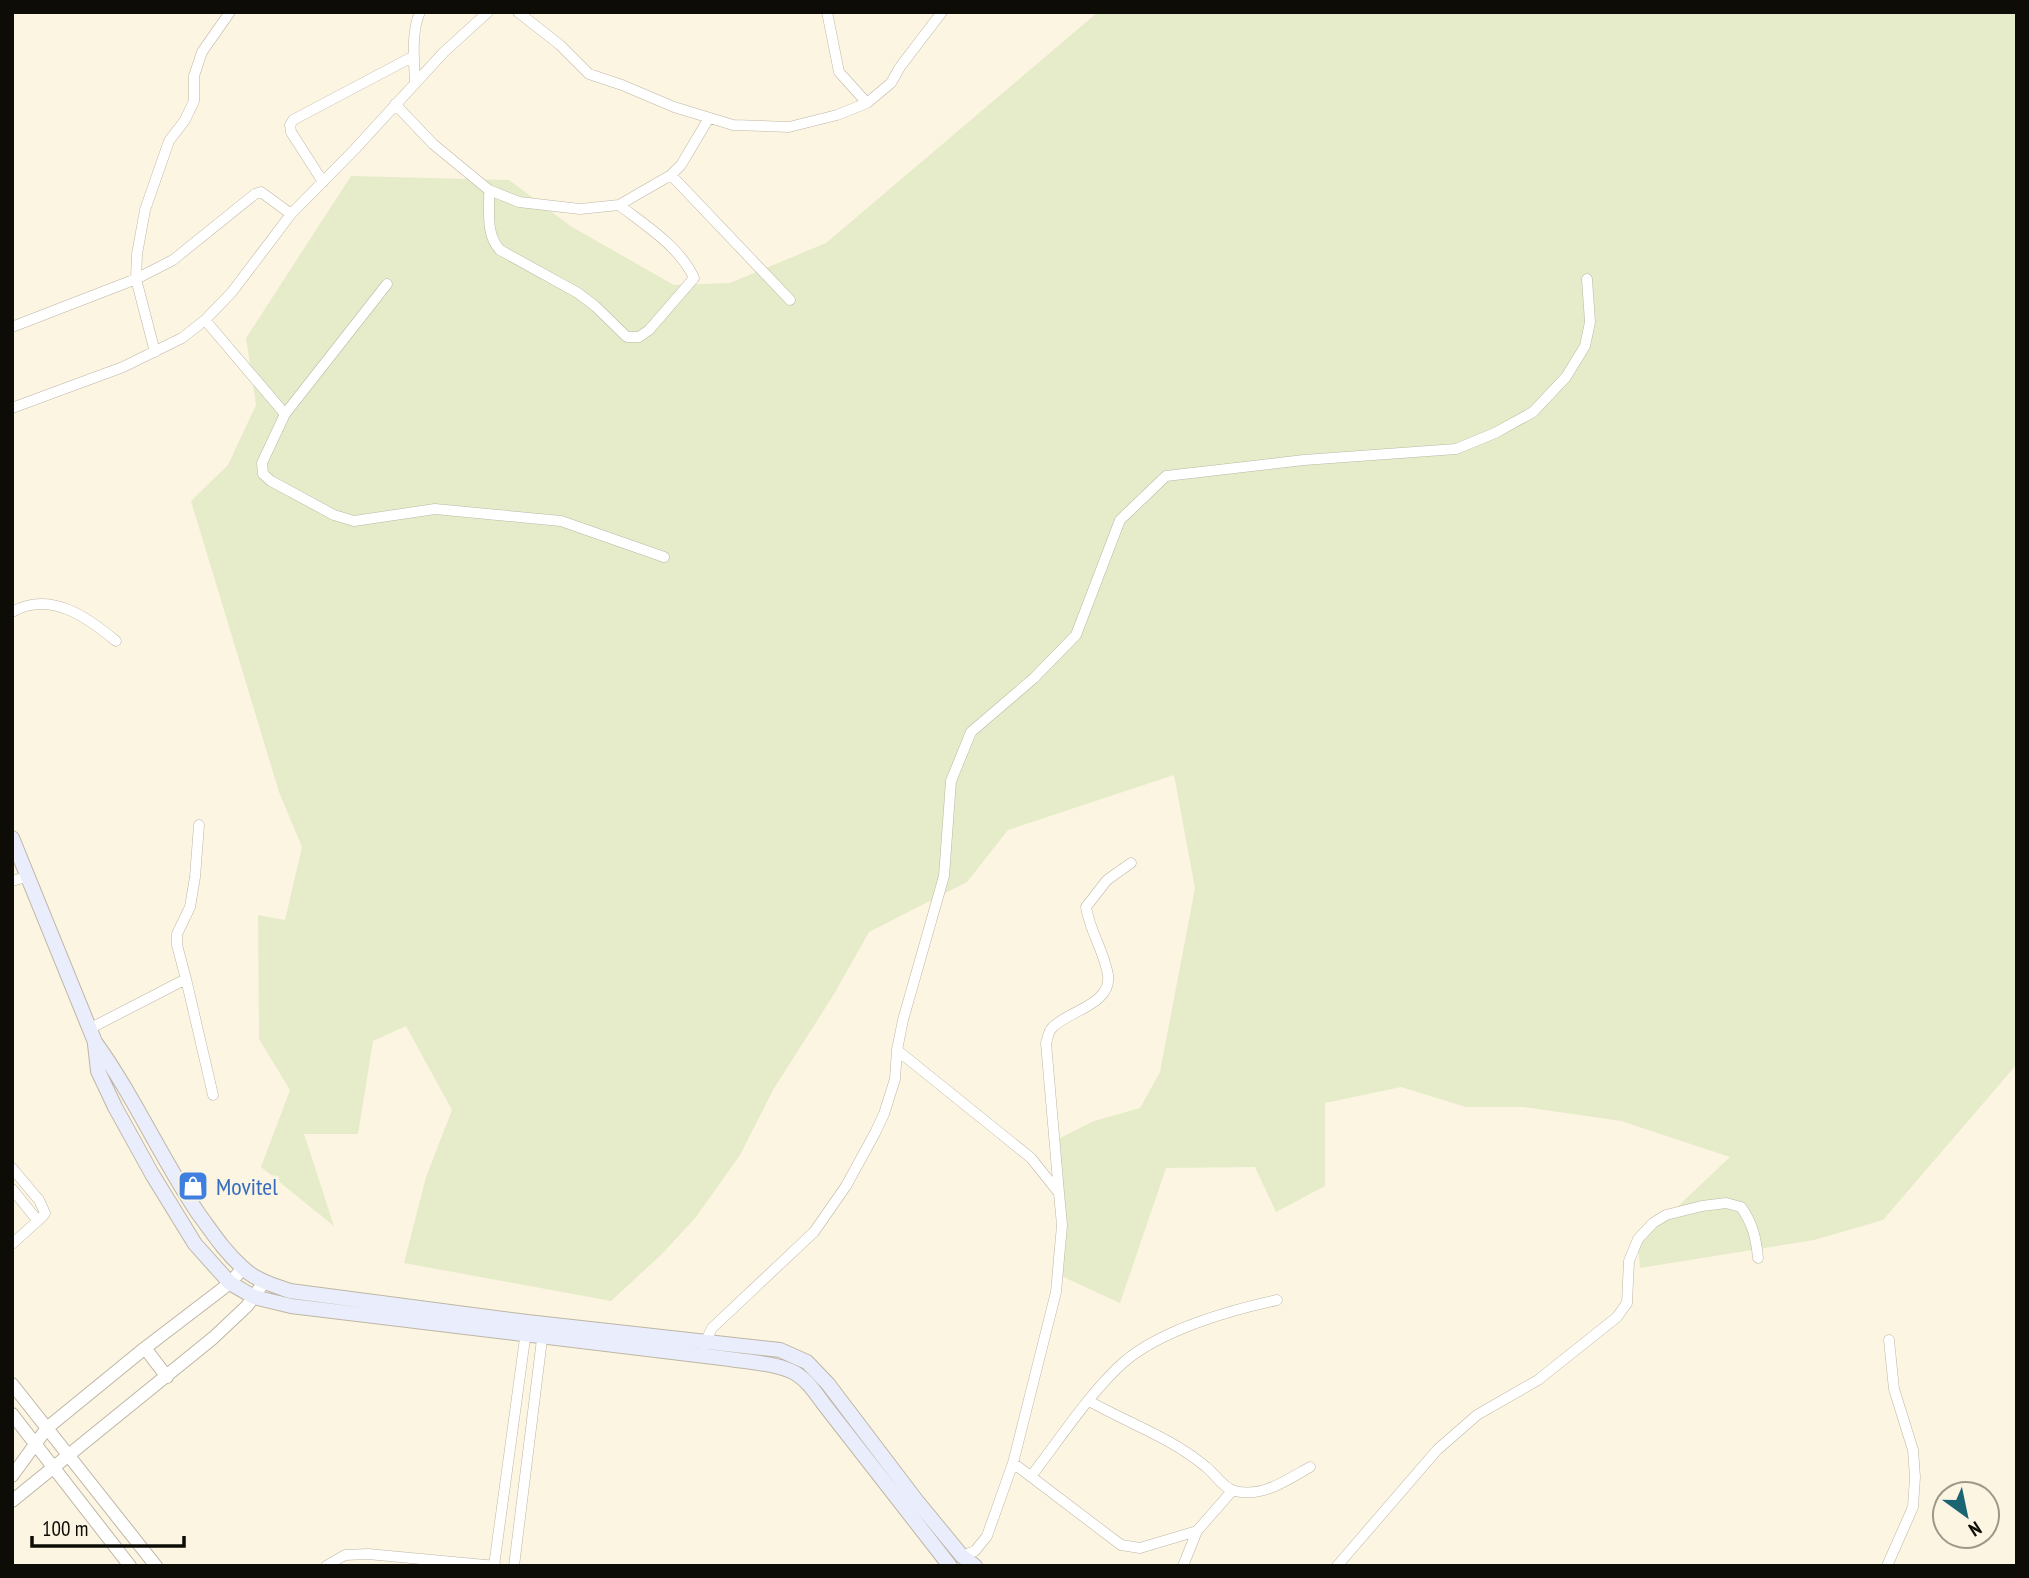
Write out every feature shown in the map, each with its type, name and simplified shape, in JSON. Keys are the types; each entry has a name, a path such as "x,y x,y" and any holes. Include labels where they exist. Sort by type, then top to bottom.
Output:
{"main road":[{"path":"12,838 19,879 92,1036 187,1196 220,1244 243,1268 264,1282 333,1304 703,1349 793,1371 808,1385 950,1566"},
{"path":"92,1036 98,1071 137,1147 195,1244 230,1283 254,1297 291,1306 333,1304"},
{"path":"137,1147 153,1138"},
{"path":"173,1205 187,1196"},
{"path":"703,1349 780,1350 807,1362 972,1560"},
{"path":"793,1371 795,1355"},
{"path":"863,1454 874,1444"},
{"path":"880,1476 892,1467"}],"street":[{"path":"155,352 136,279 137,254 145,210 169,141 185,120 194,101 194,76 202,52 230,12"},
{"path":"415,82 414,57 421,12"},
{"path":"13,405 73,387 155,352 182,338 205,320 232,292 291,215 444,52 488,12"},
{"path":"518,12 560,45 589,74 674,107 733,125 789,127 837,115 867,103 891,83 942,12"},
{"path":"827,12 839,72 867,103"},
{"path":"323,182 289,125 293,120 414,57"},
{"path":"395,104 433,144 489,190 519,202 580,209 619,205 671,175 681,165 709,118"},
{"path":"671,175 790,300"},
{"path":"489,190 491,241 500,250 578,293 626,337 639,338 694,278 690,269 666,242 619,205"},
{"path":"12,327 136,279 173,260 255,194 261,192 291,215"},
{"path":"703,1349 712,1328 814,1232 846,1186 884,1114 895,1079 903,1020 944,876 951,781 971,732 1034,678 1076,635 1120,520 1166,476 1304,460 1456,449 1495,433 1533,412 1566,377 1585,346 1590,321 1587,279"},
{"path":"387,285 285,414 262,463 263,474 334,515 354,521 435,509 561,521 664,557"},
{"path":"205,320 285,414"},
{"path":"12,612 20,607 41,602 67,608 96,624 116,641"},
{"path":"199,825 190,907 177,934 177,945 213,1095"},
{"path":"950,1566 972,1560 994,1520 1013,1463 1056,1292 1062,1225 1046,1043 1049,1030 1105,992 1108,978 1100,947 1090,928 1086,908 1107,880 1131,863"},
{"path":"92,1036 186,979"},
{"path":"897,1050 1031,1158 1059,1193"},
{"path":"12,1168 44,1209 43,1216 12,1244"},
{"path":"12,1189 38,1221"},
{"path":"1337,1566 1447,1441 1477,1415 1538,1380 1618,1317 1627,1303 1629,1261 1638,1239 1653,1223 1666,1215 1702,1206 1726,1202 1741,1207 1751,1221 1758,1258"},
{"path":"12,1476 47,1428 230,1283 243,1268"},
{"path":"12,1501 52,1466 167,1377 238,1315 264,1282"},
{"path":"1032,1475 1089,1401 1124,1362 1157,1340 1230,1310 1277,1300"},
{"path":"326,1566 368,1553 495,1566 527,1329"},
{"path":"514,1566 543,1331"},
{"path":"1887,1566 1913,1507 1915,1477 1913,1450 1894,1389 1889,1340"},
{"path":"145,1348 167,1377"},
{"path":"12,1384 156,1566"},
{"path":"1089,1401 1175,1444 1206,1466 1232,1491 1252,1493 1278,1485 1310,1467"},
{"path":"12,1413 129,1564 143,1549"},
{"path":"510,1454 526,1455"},
{"path":"1013,1463 1121,1545 1140,1548 1197,1531"},
{"path":"1183,1566 1197,1531 1232,1491"}],"green space":[{"path":"1098,12 2017,12 2017,1064 1883,1220 1814,1240 1640,1268 1638,1244 1730,1157 1621,1121 1524,1107 1466,1107 1401,1087 1325,1103 1325,1186 1276,1212 1255,1167 1166,1168 1120,1303 1059,1275 1054,1141 1094,1121 1140,1108 1160,1072 1195,888 1174,775 1008,830 967,882 869,932 834,994 773,1090 740,1155 696,1217 662,1254 611,1301 404,1263 426,1177 452,1110 406,1026 373,1041 358,1134 304,1134 334,1226 261,1167 290,1090 259,1039 258,915 285,920 302,847 279,792 191,501 228,465 256,405 246,338 351,176 509,180 572,227 674,285 730,283 826,243"}],"place":[{"name":"Movitel","path":"193,1186"}]}
